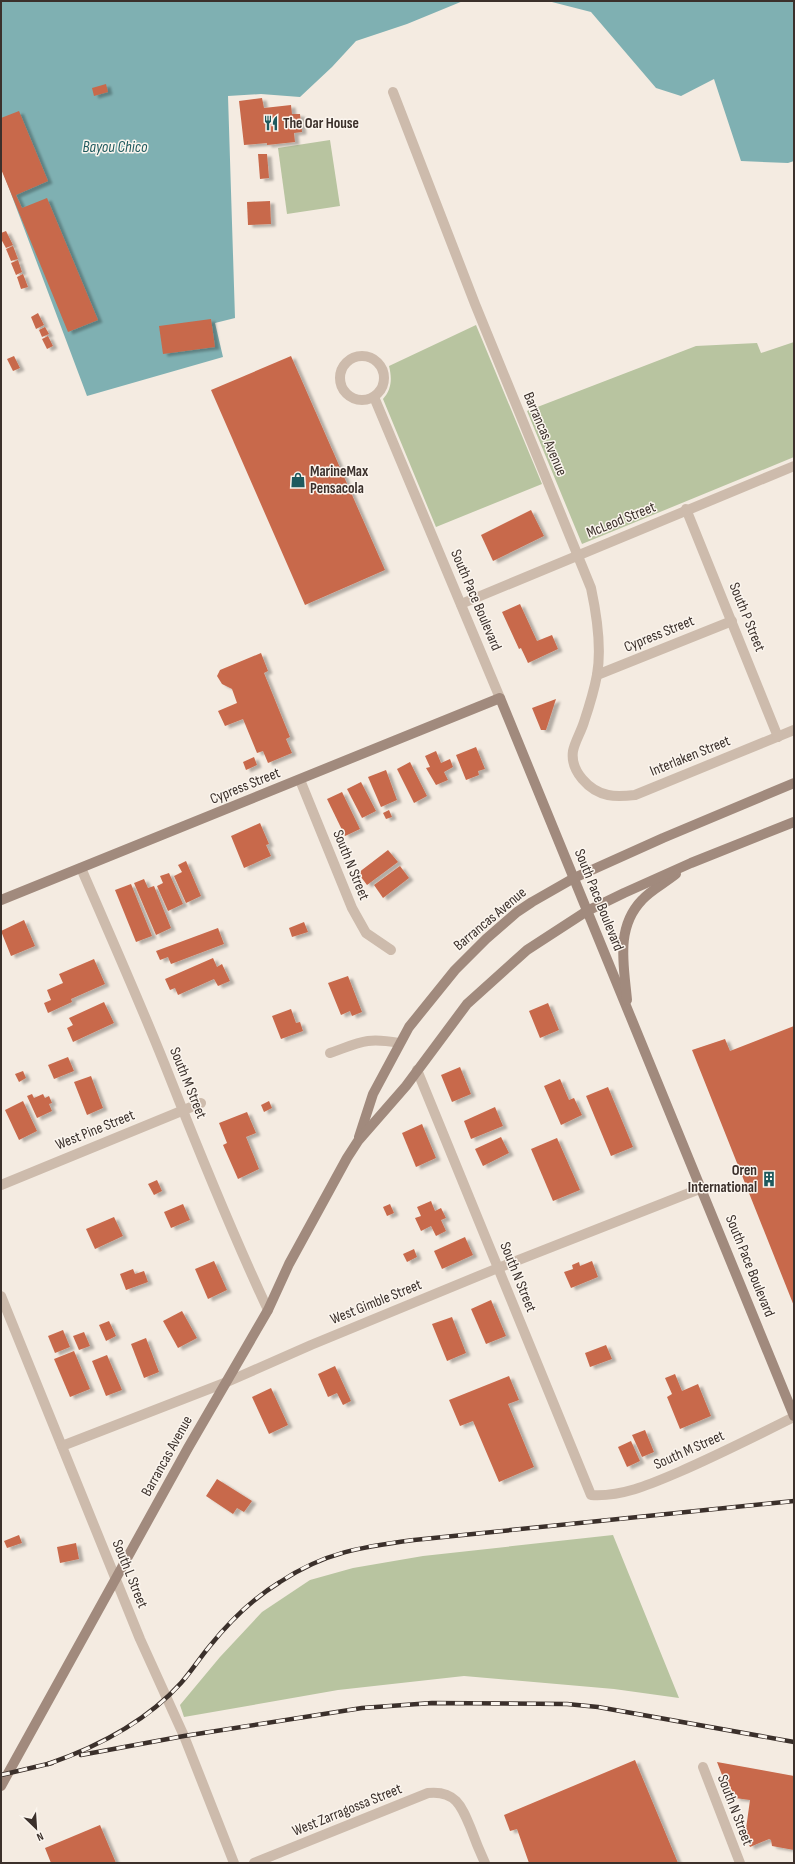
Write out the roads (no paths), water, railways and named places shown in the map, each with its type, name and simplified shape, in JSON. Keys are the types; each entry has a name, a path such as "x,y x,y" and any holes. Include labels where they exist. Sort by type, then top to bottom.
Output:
{"main road":[{"name":"Cypress Street","path":"1,900 500,698"},
{"name":"South Pace Boulevard","path":"500,698 702,1188 794,1416"},
{"name":"Barrancas Avenue","path":"1,1786 188,1448 268,1310 289,1264 358,1141 373,1094 408,1027 454,970 486,939 532,902 574,878 794,782"},
{"name":"Barrancas Avenue","path":"358,1141 406,1086 450,1029 467,1004 494,978 527,950 587,911 691,863 794,822"},
{"path":"628,1010 623,949 625,928 634,910 642,900 691,863"}],"street":[{"name":"Barrancas Avenue","path":"393,92 475,304 591,588 596,613 598,655 597,675 584,723 573,751 576,768 581,778 595,790"},
{"path":"366,356 373,359 383,370 383,385 379,392 374,396 367,399 353,399 342,389 339,375 341,368 351,358 366,356"},
{"name":"South Pace Boulevard","path":"374,396 500,698"},
{"name":"McLeod Street","path":"461,604 686,509 794,466"},
{"name":"South P Street","path":"686,509 778,737"},
{"name":"Cypress Street","path":"597,675 732,621"},
{"name":"Interlaken Street","path":"595,790 607,795 623,797 635,794 794,730"},
{"name":"South N Street","path":"300,780 352,908 366,933 391,950"},
{"name":"South M Street","path":"81,868 248,1267 268,1310"},
{"path":"330,1053 366,1039 379,1039 400,1043"},
{"name":"South N Street","path":"417,1070 591,1495"},
{"name":"West Pine Street","path":"1,1185 201,1103"},
{"name":"West Gimble Street","path":"62,1446 227,1382 311,1345 498,1268 702,1188"},
{"name":"South L Street","path":"1,1296 140,1639 184,1736 234,1863"},
{"name":"South M Street","path":"591,1495 604,1496 622,1493 657,1481 720,1455 794,1416"},
{"name":"South N Street","path":"703,1767 740,1863"},
{"name":"West Zarragossa Street","path":"254,1863 428,1793 435,1792 452,1797 462,1807 485,1863"}],"water":[{"name":"Bayou Chico","path":"1,1 463,1 407,24 356,41 332,67 300,97 261,94 228,96 235,318 215,323 223,357 87,396 1,167"},
{"path":"548,1 794,1 794,161 788,163 741,161 714,79 681,96 656,88 591,12"}],"railway":[{"path":"48,1764 84,1750 136,1722 152,1710 181,1683 217,1638 251,1603 297,1572 328,1557 361,1548 414,1540 794,1501"},
{"path":"81,1755 184,1736 362,1708 432,1703 567,1704 598,1707 794,1742"},
{"path":"1,1775 52,1763"}],"place":[{"name":"The Oar House","path":"271,123"},
{"name":"MarineMax Pensacola","path":"298,480"},
{"name":"Oren International","path":"769,1179"}]}
